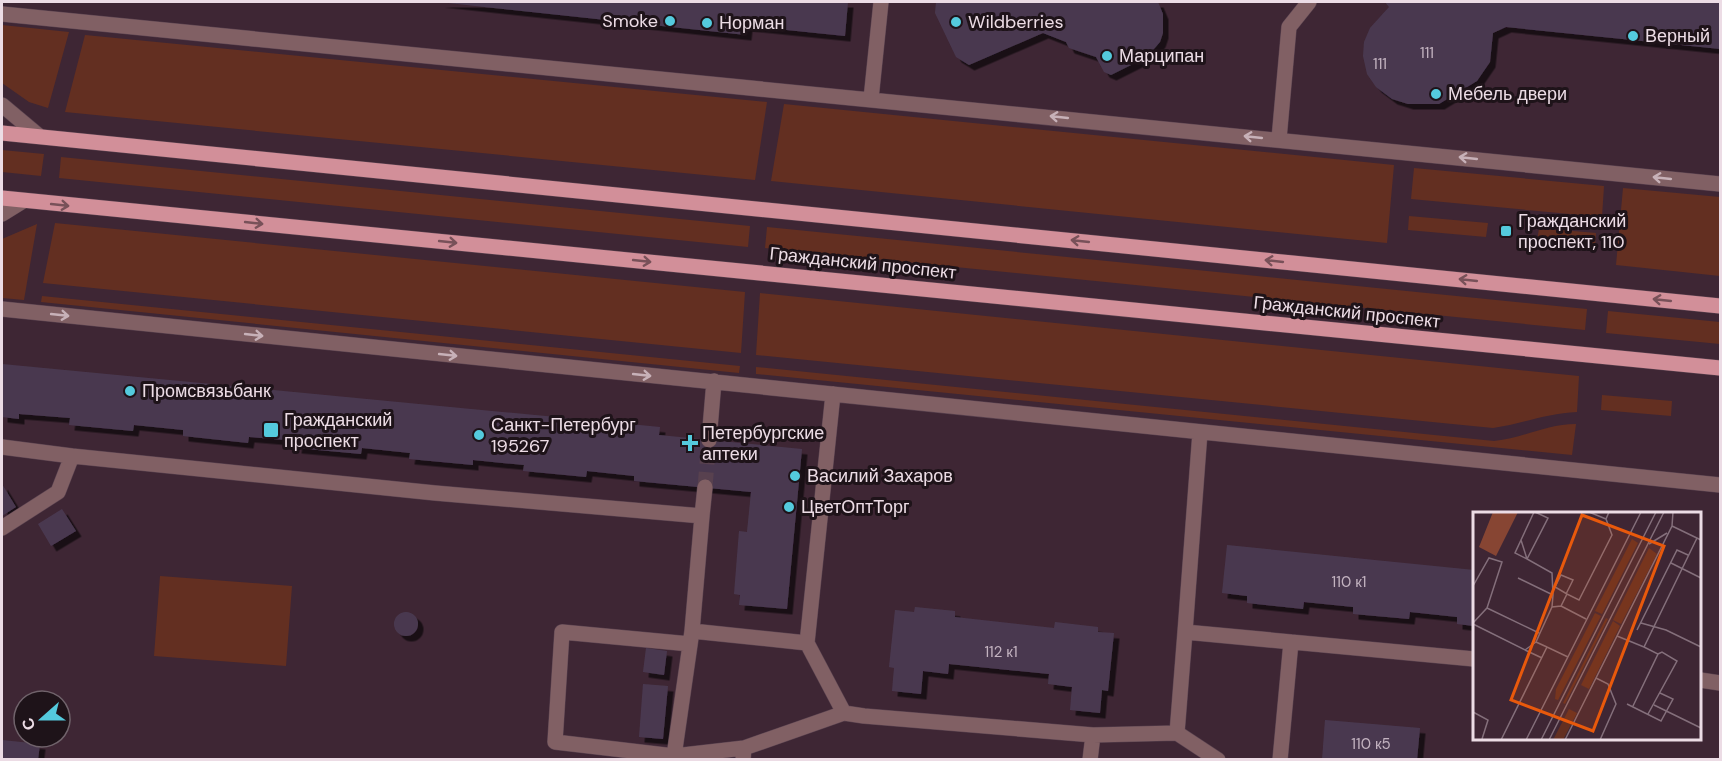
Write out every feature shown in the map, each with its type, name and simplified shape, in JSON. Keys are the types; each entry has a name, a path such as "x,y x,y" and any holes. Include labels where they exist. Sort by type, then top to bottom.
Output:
{"main road":[{"path":"2,133 1720,306"},
{"name":"Гражданский проспект","path":"2,198 1720,368"}],"street":[{"path":"871,99 881,2"},
{"path":"1279,139 1289,27 1309,2"},
{"path":"2,14 1720,184"},
{"path":"2,105 39,136"},
{"path":"2,214 23,201"},
{"path":"2,309 1720,485"},
{"path":"709,440 714,381"},
{"path":"833,394 807,643 844,713"},
{"path":"1177,733 1200,432"},
{"path":"2,447 435,493 702,516"},
{"path":"2,528 58,492 72,456"},
{"path":"671,758 691,637 705,488"},
{"path":"807,643 562,632 555,742 671,758 743,754 844,713 1093,735 1177,733 1218,759"},
{"path":"1185,632 1473,659"},
{"path":"1280,759 1291,642"},
{"path":"1701,680 1720,683"},
{"path":"1090,759 1093,735"}],"shaded area":[{"path":"2,25 69,32 48,108 29,102 2,83"},
{"path":"85,35 767,102 755,180 65,112"},
{"path":"784,104 1394,165 1387,243 771,181"},
{"path":"2,150 44,154 41,176 2,172"},
{"path":"61,157 750,226 748,247 59,178"},
{"path":"1414,168 1604,186 1602,217 1411,199"},
{"path":"1623,188 1720,197 1720,276 1616,265"},
{"path":"1409,216 1488,223 1486,237 1408,230"},
{"path":"55,223 745,292 741,353 43,283"},
{"path":"37,224 24,300 2,298 2,239"},
{"path":"767,227 1587,309 1585,330 765,248"},
{"path":"1539,228 1596,233 1595,247 1537,242"},
{"path":"760,293 1579,376 1577,412 1555,414 1493,428 756,355"},
{"path":"42,296 740,366 739,373 41,302"},
{"path":"1608,311 1720,322 1720,344 1606,333"},
{"path":"756,367 1494,441 1555,426 1576,424 1572,455 756,374"},
{"path":"1602,395 1672,401 1671,416 1601,410"},
{"path":"160,576 292,586 286,666 154,656"}],"building":[{"path":"439,2 848,2 845,36 747,26 746,35"},
{"path":"936,2 1158,2 1163,14 1163,33 1160,42 1147,57 1111,75 1104,72 1096,57 1069,48 1066,42 1043,33 969,65 956,57 935,13"},
{"path":"1385,2 1720,2 1720,49 1506,27 1493,33 1490,62 1477,81 1439,104 1408,104 1392,99 1376,87 1367,74 1363,56 1364,42 1370,28 1389,7"},
{"path":"2,364 660,427 659,435 802,449 787,609 739,605 740,595 734,594 739,531 747,532 751,492 634,481 634,476 587,471 586,477 523,471 524,465 473,460 473,465 409,459 410,453 362,448 361,454 296,448 297,441 249,437 248,443 183,436 183,430 134,425 133,431 69,425 70,418 19,414 19,419 2,417"},
{"path":"2,484 16,507 2,516"},
{"path":"62,509 76,531 51,546 38,524"},
{"path":"1227,545 1473,570 1473,626 1457,624 1457,617 1410,612 1409,619 1353,614 1353,607 1304,602 1303,609 1247,603 1247,596 1222,593"},
{"path":"915,607 955,611 955,617 1054,628 1055,622 1098,627 1098,632 1114,633 1108,691 1102,690 1100,713 1070,710 1072,687 1048,684 1049,674 949,664 948,674 923,671 921,694 892,691 894,668 889,667 895,610 914,612"},
{"path":"406,612 415,615 418,624 415,633 406,636 397,633 394,624 397,615"},
{"path":"646,648 667,651 664,675 643,672"},
{"path":"643,684 668,686 663,739 639,737"},
{"path":"1325,720 1420,728 1417,760 1322,760"},
{"path":"2,740 12,741 12,749 39,749 38,760 2,760"}],"tunnel":[{"path":"705,487 709,440"}],"place":[{"name":"Smoke","path":"670,21"},
{"name":"Wildberries","path":"956,22"},
{"name":"Норман","path":"707,23"},
{"name":"Верный","path":"1633,36"},
{"name":"Марципан","path":"1107,56"},
{"name":"Мебель двери","path":"1436,94"},
{"name":"Гражданский проспект, 110","path":"1506,231"},
{"name":"Промсвязьбанк","path":"130,391"},
{"name":"Гражданский проспект","path":"271,430"},
{"name":"Санкт-Петербург 195267","path":"479,435"},
{"name":"Петербургские аптеки","path":"690,443"},
{"name":"Василий Захаров","path":"795,476"},
{"name":"ЦветОптТорг","path":"789,507"}]}
